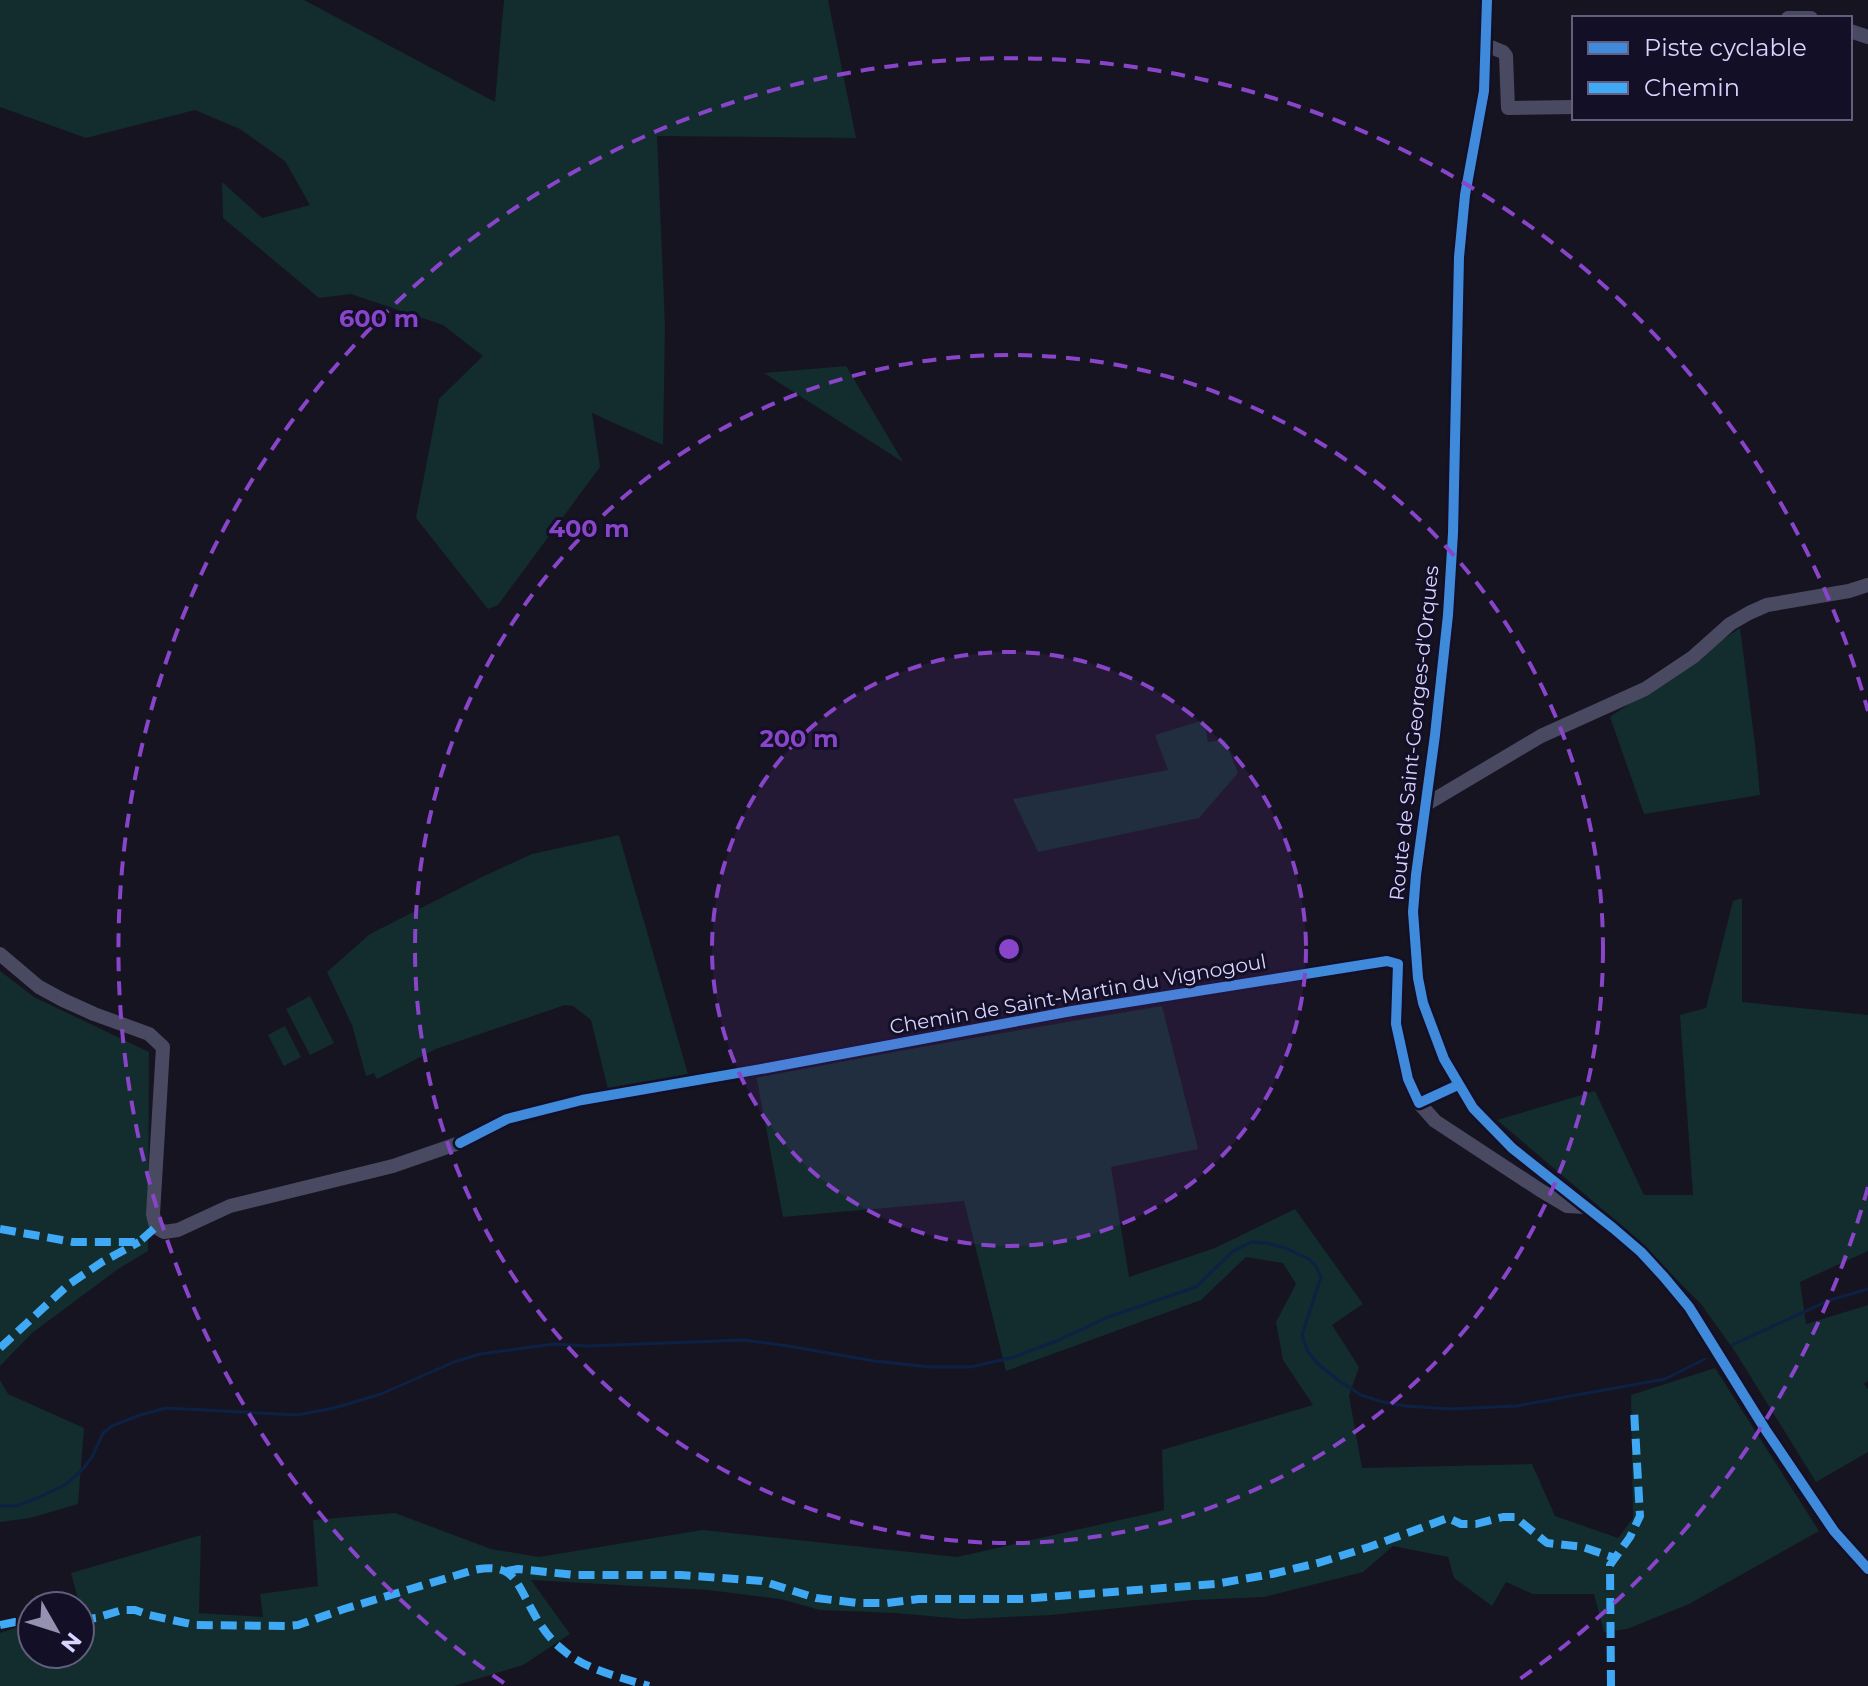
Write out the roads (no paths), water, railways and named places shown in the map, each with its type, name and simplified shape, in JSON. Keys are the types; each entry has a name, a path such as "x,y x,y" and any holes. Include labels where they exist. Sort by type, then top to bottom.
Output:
{"street":[{"name":"Route de Saint-Georges-d'Orques","path":"1487,0 1484,91 1465,195 1459,257 1453,533 1448,615 1413,912 1423,1003 1444,1059 1473,1108 1512,1148 1641,1252 1664,1277 1689,1307 1765,1429 1834,1531 1868,1569"},
{"path":"1486,45 1506,56 1508,108 1572,107"},
{"path":"1425,805 1541,736 1645,689 1693,657 1730,624 1749,613 1767,605 1868,585"},
{"name":"Chemin de Saint-Martin du Vignogoul","path":"0,954 39,987 74,1005 149,1034 163,1047 153,1214 156,1227 164,1232 178,1230 230,1206 393,1166 460,1143 507,1119 582,1100 1072,1011 1387,961 1398,964 1396,1024 1408,1079 1419,1103 1435,1121 1540,1190 1567,1206 1586,1207"},
{"path":"1419,1103 1458,1085"}],"waterway":[{"path":"0,1506 16,1506 65,1485 92,1457 103,1433 140,1415 166,1408 297,1415 381,1394 480,1354 554,1344 588,1346 743,1340 874,1361 930,1367 971,1367 1014,1357 1108,1317 1196,1287 1232,1252 1251,1242 1285,1248 1309,1259 1316,1266 1321,1277 1302,1335 1308,1352 1338,1380 1361,1395 1383,1402 1450,1409 1516,1406 1665,1379 1705,1359"},
{"path":"1732,1345 1830,1300 1868,1289"}]}
